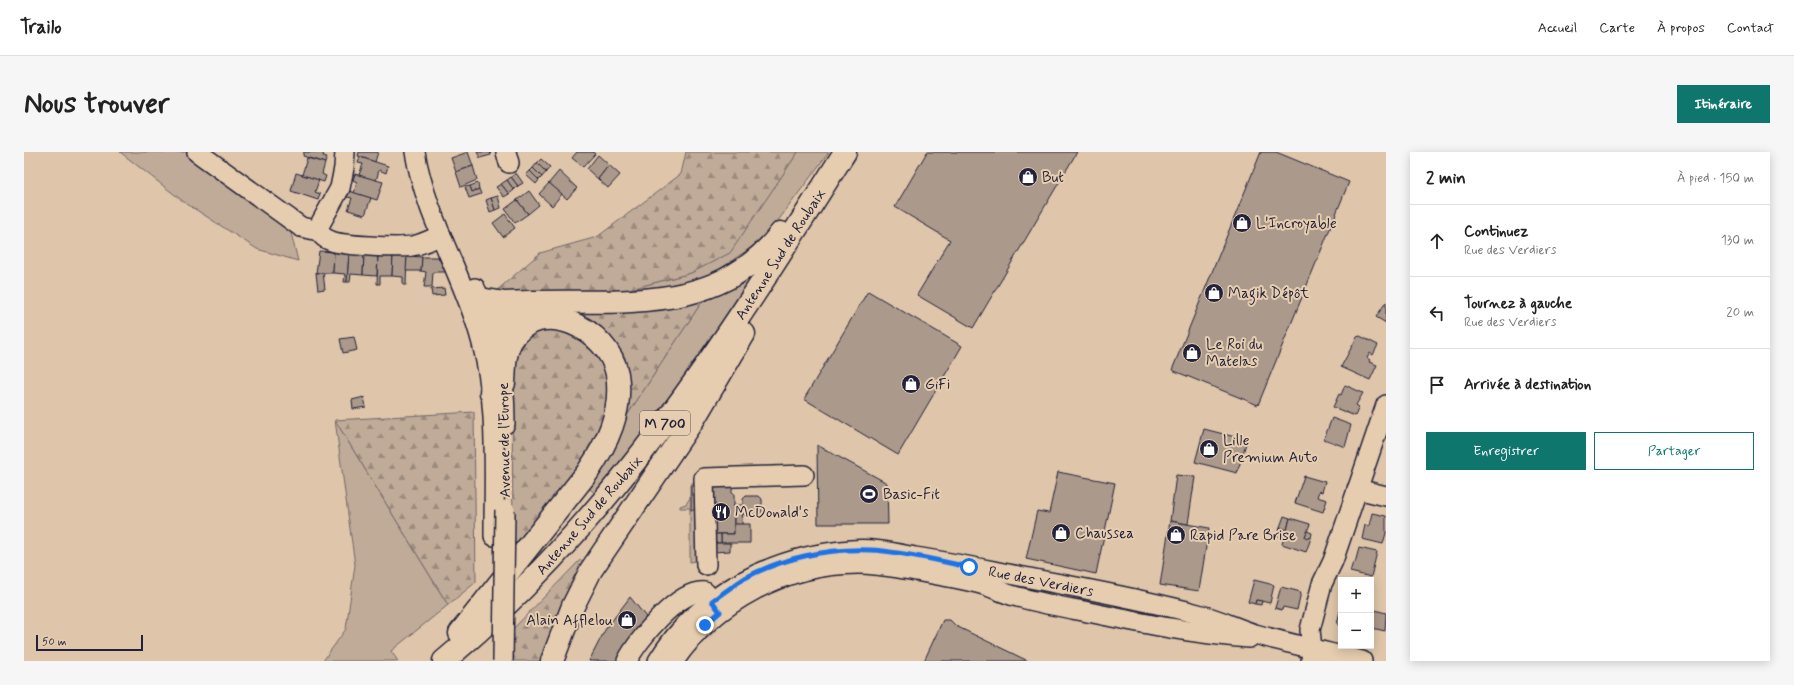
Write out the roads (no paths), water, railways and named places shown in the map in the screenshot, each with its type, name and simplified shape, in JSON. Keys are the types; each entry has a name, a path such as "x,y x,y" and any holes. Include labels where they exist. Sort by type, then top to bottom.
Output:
{"highway":[{"path":"480,298 505,303 645,300 691,293 727,279 747,267 767,250 787,225 839,152"},
{"name":"Antenne Sud de Roubaix","path":"444,661 481,629 546,567 618,484 682,401 725,339 845,152"},
{"name":"Antenne Sud de Roubaix","path":"458,661 536,592 596,527 641,472 694,401 778,276 856,152"},
{"path":"552,661 573,606 591,570 695,417 778,276"},
{"path":"498,388 491,343 494,333 510,313 524,304 534,302"},
{"path":"432,661 465,628 587,473 604,447 616,417 618,386 614,362 608,351 591,333 571,321 548,320 533,323 515,335 507,351 498,388"}],"street":[{"path":"197,152 301,227 319,231 323,236 336,243 392,247 411,246 441,235"},
{"path":"319,231 321,222 340,188 344,168 345,152"},
{"name":"Avenue de l'Europe","path":"415,152 423,188 476,324 498,388 505,510 503,661"},
{"name":"Avenue de l'Europe","path":"441,235 480,298 494,333"},
{"name":"Avenue de l'Europe","path":"493,661 494,444 498,388"},
{"path":"1311,655 1309,634 1322,584 1333,561 1386,406"},
{"path":"706,564 704,478 804,475"},
{"path":"1357,489 1386,496"},
{"name":"Rue des Verdiers","path":"658,661 678,634 716,606 787,575 844,564 860,564 895,568 978,583 1018,597 1155,626 1212,636 1290,643 1311,655 1362,661"},
{"path":"627,661 639,640 650,627 672,607 693,593 699,591 704,592 716,606"},
{"name":"Rue des Verdiers","path":"674,661 716,606"}],"place":[{"name":"But","path":"1028,177"},
{"name":"L'Incroyable","path":"1242,223"},
{"name":"Magik Dépôt","path":"1214,293"},
{"name":"Le Roi du Matelas","path":"1192,353"},
{"name":"GiFi","path":"911,384"},
{"name":"Lille Premium Auto","path":"1209,449"},
{"name":"Basic-Fit","path":"869,494"},
{"name":"McDonald's","path":"721,512"},
{"name":"Chaussea","path":"1061,533"},
{"name":"Rapid Pare Brise","path":"1176,535"},
{"name":"Alain Afflelou","path":"627,620"}]}
